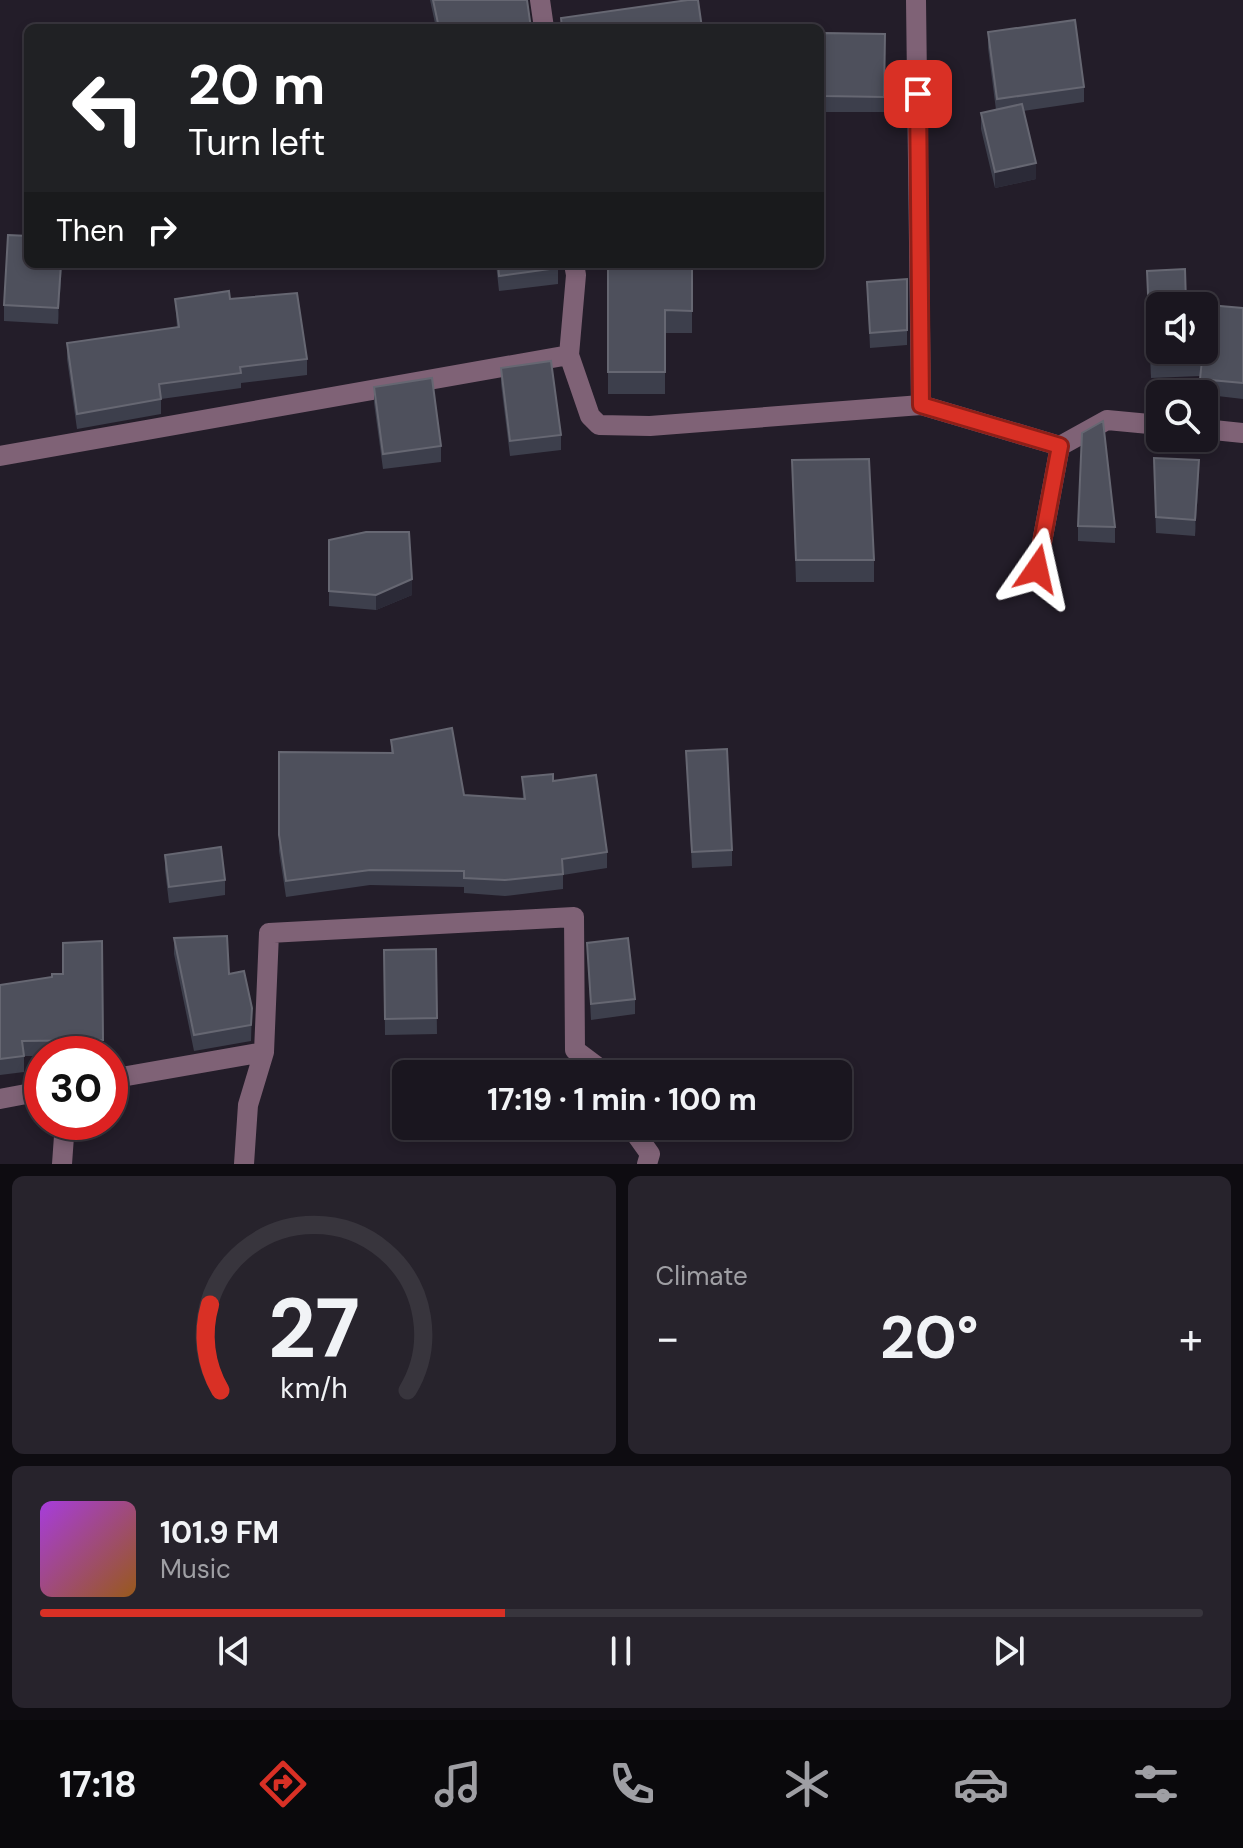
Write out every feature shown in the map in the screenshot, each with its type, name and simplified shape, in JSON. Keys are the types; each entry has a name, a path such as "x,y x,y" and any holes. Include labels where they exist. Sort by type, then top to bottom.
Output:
{"street":[{"path":"540,0 543,24"},
{"path":"916,0 921,405"},
{"path":"575,268 569,355 590,416 599,425 650,426 921,405 1060,446 1107,420 1146,424"},
{"path":"0,456 569,355"},
{"path":"1218,430 1243,433"},
{"path":"1037,569 1060,446"},
{"path":"244,1164 248,1105 264,1052 269,933 574,917 575,1050 588,1060"},
{"path":"128,1076 264,1052"},
{"path":"0,1099 24,1094"},
{"path":"62,1164 64,1140"},
{"path":"640,1140 650,1154 647,1164"}],"building":[{"path":"433,0 527,0 530,24 438,24"},
{"path":"698,0 701,24 562,24 561,18"},
{"path":"1075,20 1084,87 997,99 988,32"},
{"path":"825,33 885,34 884,97 824,96"},
{"path":"1022,104 1036,163 995,172 981,113"},
{"path":"8,235 24,236 24,268 61,268 58,308 4,305"},
{"path":"498,268 558,268 499,276"},
{"path":"608,268 692,268 692,311 665,310 665,372 608,372"},
{"path":"1185,269 1186,292 1148,292 1147,271"},
{"path":"907,279 907,330 870,333 867,282"},
{"path":"229,291 230,299 297,293 307,359 240,367 241,373 159,384 161,399 77,414 67,343 179,327 175,299"},
{"path":"1218,306 1243,308 1243,383 1200,379 1202,364 1218,364"},
{"path":"551,361 561,435 510,441 501,368"},
{"path":"432,378 441,446 383,454 374,387"},
{"path":"1103,421 1115,527 1078,526 1082,433"},
{"path":"1154,458 1199,460 1195,520 1156,517"},
{"path":"869,459 874,560 796,560 792,460"},
{"path":"366,532 409,532 412,579 376,595 329,591 329,540"},
{"path":"452,728 464,795 525,799 522,777 553,774 553,781 596,775 607,852 562,859 563,874 505,880 464,878 464,871 370,870 286,881 279,835 279,752 393,753 391,740"},
{"path":"727,749 732,850 692,852 686,751"},
{"path":"221,847 225,880 169,887 165,855"},
{"path":"227,936 229,974 244,971 252,1008 251,1025 194,1035 174,938"},
{"path":"628,938 635,999 591,1004 587,943"},
{"path":"102,941 103,1036 24,1036 24,1056 0,1059 0,985 63,974 63,943"},
{"path":"436,949 437,1018 385,1019 384,950"}],"route":[{"path":"918,94 921,405 1060,446 1037,569"}]}
